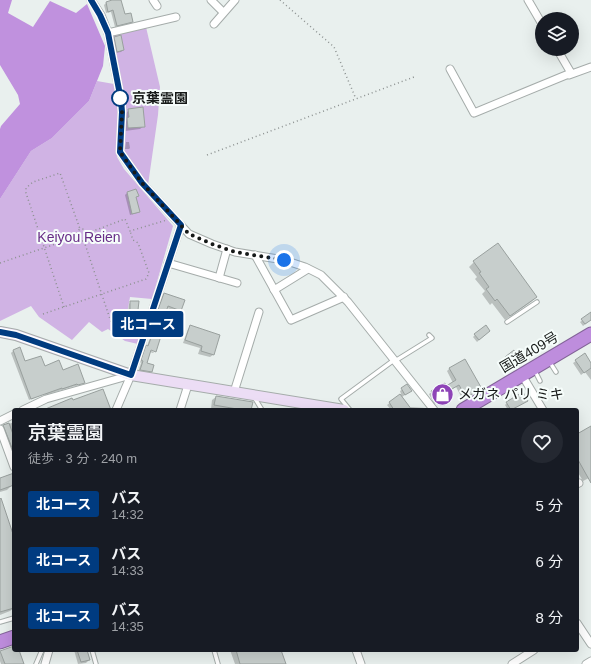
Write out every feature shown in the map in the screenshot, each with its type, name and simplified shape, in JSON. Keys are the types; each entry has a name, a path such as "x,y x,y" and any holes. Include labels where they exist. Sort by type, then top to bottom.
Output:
{"highway":[{"name":"国道409号","path":"466,408 568,344 591,334"},
{"path":"0,642 12,638"}],"street":[{"path":"91,0 108,33 121,100 122,112 120,152 142,183 189,234 226,250 284,260 308,268 321,275 344,297 432,408"},
{"path":"211,0 223,12"},
{"path":"214,24 235,0"},
{"path":"528,0 535,12"},
{"path":"108,33 176,17"},
{"path":"561,56 571,73 569,75 591,67"},
{"path":"450,69 474,114 571,73"},
{"path":"117,408 131,375 181,225"},
{"path":"219,278 226,250"},
{"path":"255,255 291,320 344,297"},
{"path":"168,263 237,283"},
{"path":"274,290 308,268"},
{"path":"234,392 259,312"},
{"path":"0,332 16,335 131,375 332,408"},
{"path":"540,361 543,408"},
{"path":"27,408 46,399 131,375"},
{"path":"181,408 188,385"},
{"path":"0,421 12,415"},
{"path":"0,430 12,462"},
{"path":"579,626 591,644"},
{"path":"44,664 48,652"},
{"path":"357,652 361,664"},
{"path":"512,664 531,652"},
{"path":"586,664 591,661"}],"lane":[{"path":"507,322 537,302"},
{"path":"349,408 342,399 395,360 432,338 429,335"},
{"path":"540,361 556,372"},
{"path":"540,361 540,381"},
{"path":"253,395 261,408"},
{"path":"0,622 12,619"},
{"path":"36,664 41,652"},
{"path":"93,652 96,664"},
{"path":"215,652 218,664"}],"path":[{"path":"280,0 334,47 356,99"},
{"path":"207,155 414,77"},
{"path":"64,308 26,193 26,188 33,182 60,173 80,229"},
{"path":"130,232 175,218"},
{"path":"43,314 102,295 148,277 138,243 130,236 125,220 88,233"},
{"path":"80,229 84,229 88,233"},
{"path":"76,237 76,232 80,229"},
{"path":"84,241 87,238 88,233"},
{"path":"76,237 79,240 84,241"},
{"path":"0,263 76,237"},
{"path":"84,241 114,331"}],"green space":[{"path":"146,27 160,87 158,115 148,185 123,150 111,34"},
{"name":"Keiyou Reien","path":"97,81 114,84 119,118 116,145 117,157 124,169 173,226 152,299 130,297 127,314 146,320 138,344 125,341 108,329 102,332 89,322 72,340 39,317 31,306 0,321 0,199 31,151 52,138 89,101"}],"shaded area":[{"path":"0,0 12,0 8,13 33,27 50,1 76,13 87,4 105,46 103,66 89,101 52,138 31,151 0,199 0,129 20,104 18,95 0,65"}],"building":[{"path":"121,0 125,14 131,13 133,22 117,26 113,10 108,12 106,2"},
{"path":"121,35 124,50 117,52 114,37"},
{"path":"143,107 145,127 128,128 128,109"},
{"path":"136,189 139,196 136,197 140,212 132,214 127,192"},
{"path":"498,243 537,297 510,316 497,299 495,301 486,289 489,287 473,261"},
{"path":"164,293 185,300 181,311 168,306 156,352 151,350 147,363 154,365 152,372 140,370 143,361 141,360 146,345 148,346 154,330 151,329"},
{"path":"130,301 139,301 138,310 130,310"},
{"path":"591,312 591,320 585,324 581,319"},
{"path":"190,325 220,335 214,355 201,351 202,346 185,340"},
{"path":"486,325 490,331 479,340 474,334"},
{"path":"20,347 25,361 41,356 45,366 59,360 63,370 78,364 85,383 62,388 31,399 13,350"},
{"path":"514,350 523,361 514,368 505,357"},
{"path":"585,353 591,363 591,368 584,373 575,360"},
{"path":"465,359 482,389 466,397 459,385 448,391 450,394 437,401 431,391 445,383 446,386 456,380 449,368"},
{"path":"407,384 412,391 405,395 401,388"},
{"path":"103,389 110,408 48,408 72,398 73,400"},
{"path":"523,392 528,401 515,408 510,408 506,402"},
{"path":"400,394 410,408 393,408 389,402"},
{"path":"216,396 253,402 252,408 231,408 214,405"},
{"path":"9,423 12,431 12,448 3,425"},
{"path":"591,426 591,483 579,462 579,433"},
{"path":"12,474 12,486 0,490 0,478"},
{"path":"1,498 12,531 12,609 0,612"},
{"path":"12,647 12,652 20,652 24,664 5,664 0,651"},
{"path":"78,652 88,652 90,660 81,662"},
{"path":"237,652 282,652 286,664 240,664"}],"bus line":[{"name":"北コース","path":"0,332 16,335 131,375 181,225 142,183 120,152 122,112 121,100 108,33 91,0"}],"place":[{"name":"京葉霊園","path":"120,98"},
{"name":"メガネ パリ ミキ","path":"442,394"}],"route":[{"path":"120,98 122,112 120,152 142,183 189,234 235,252 284,260"}]}
